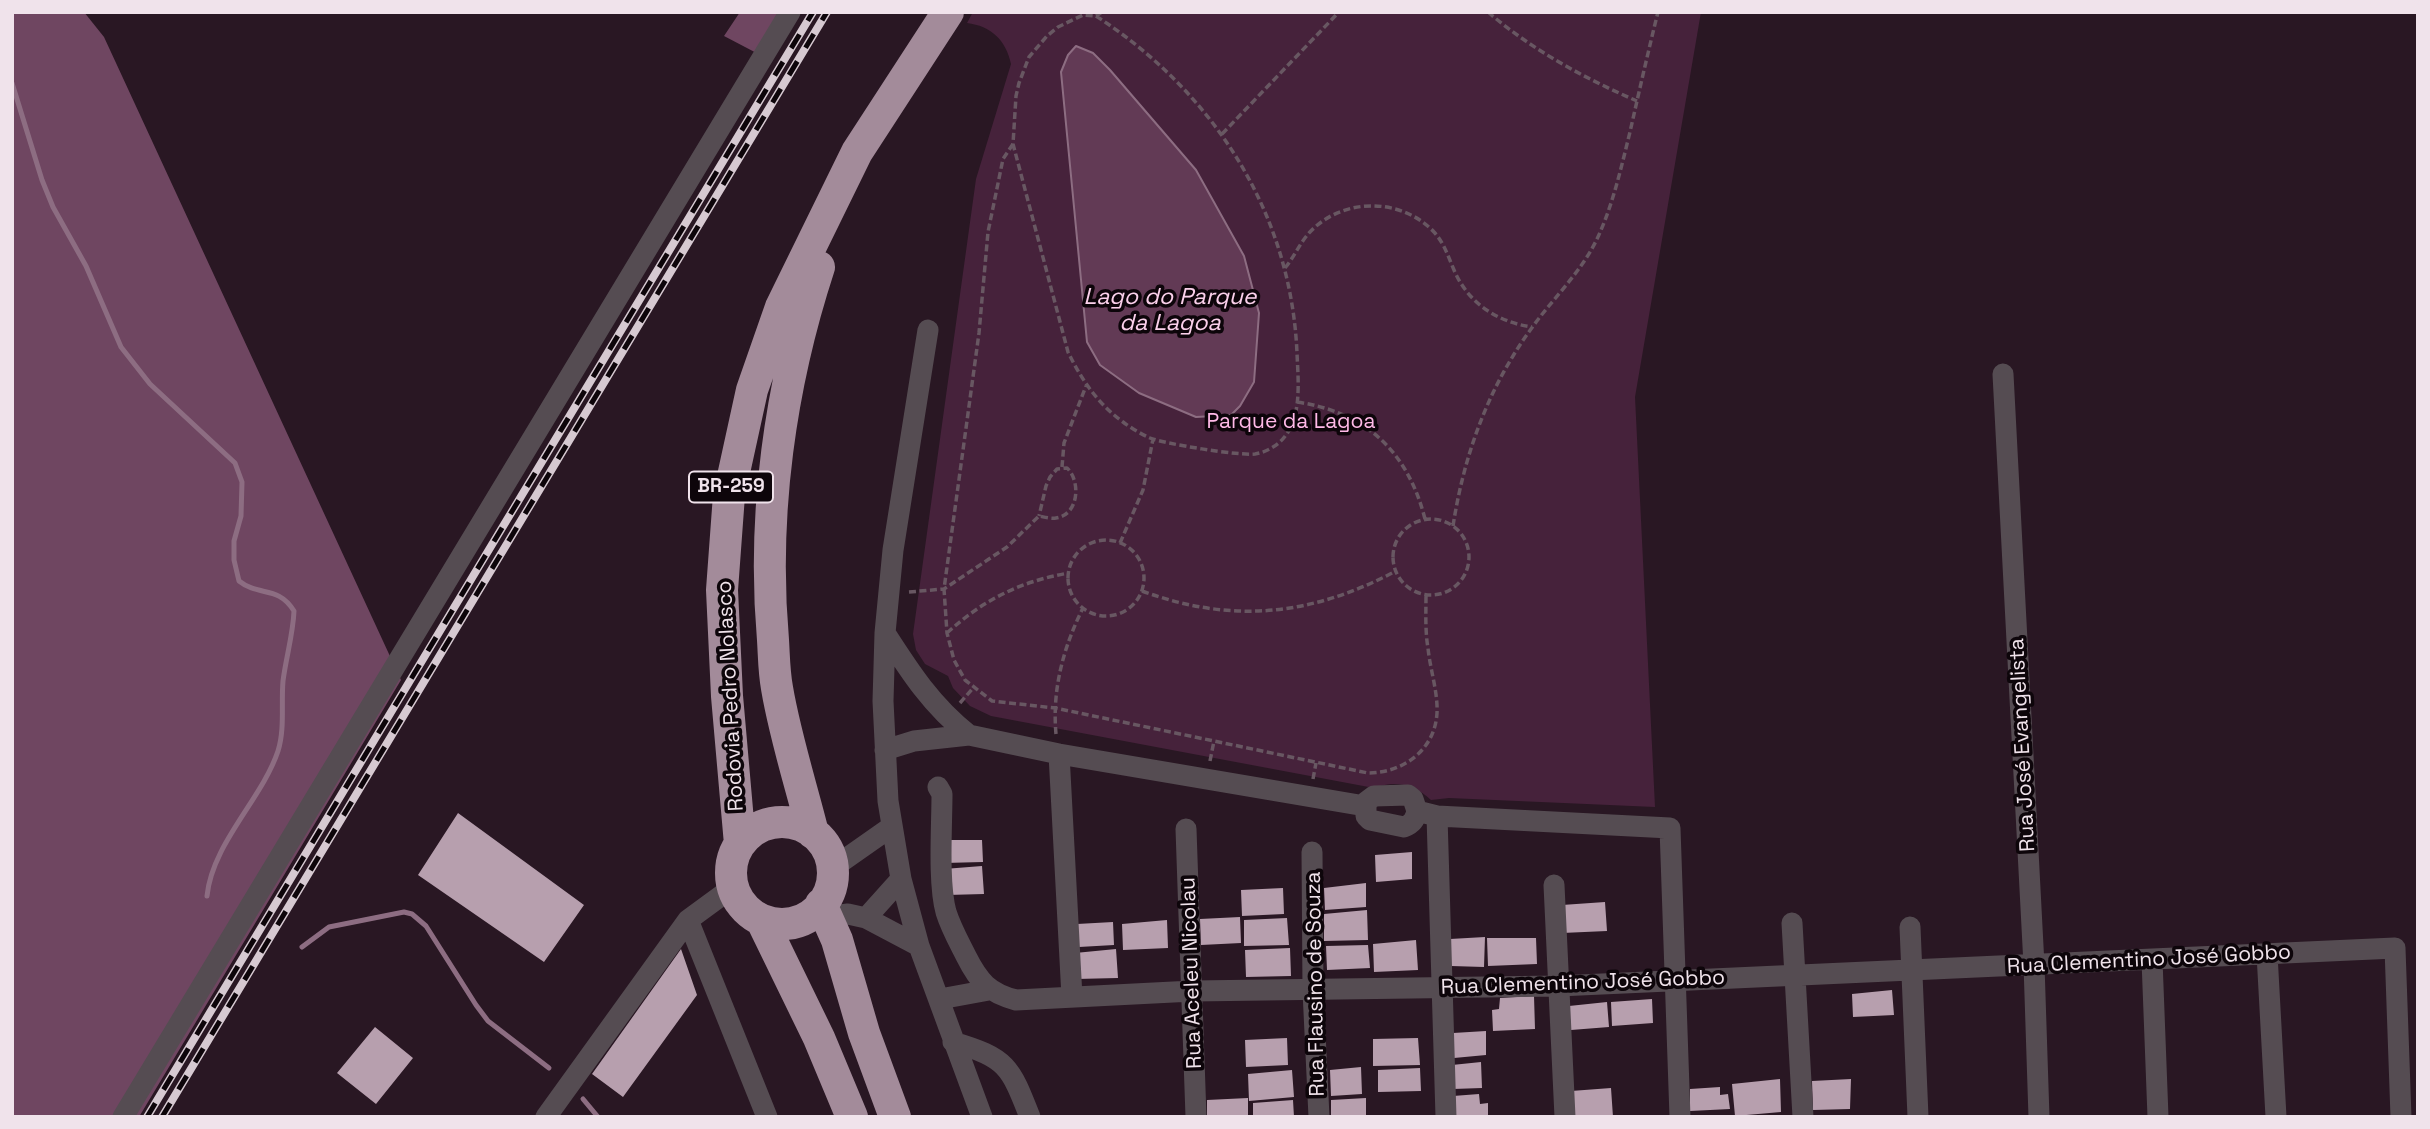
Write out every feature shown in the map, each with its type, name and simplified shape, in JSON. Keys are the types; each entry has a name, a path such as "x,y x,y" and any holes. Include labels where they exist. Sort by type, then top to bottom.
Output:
{"highway":[{"name":"Rodovia Pedro Nolasco","path":"740,844 727,696 722,590 729,495 752,390 781,307 857,152 948,12"},
{"name":"Rodovia Pedro Nolasco","path":"813,833 776,687 768,588 773,502 784,398 804,312 857,152"},
{"path":"852,1117 819,1038 762,921 740,904 730,879 734,852 740,844 751,831 776,821 803,825 824,842 834,867 824,911 837,940 864,1033 895,1117"},
{"path":"762,921 788,925 824,911"}],"street":[{"path":"123,1117 790,12"},
{"path":"928,330 892,550 885,633 885,750 891,827 901,879 919,946 982,1117"},
{"name":"Rua José Evangelista","path":"2003,374 2034,965 2039,1117"},
{"path":"885,633 931,701 968,735"},
{"path":"885,750 914,741 968,735 1059,754 1365,806 1369,798 1374,796 1408,796 1413,799 1427,813 1441,989 1446,1117"},
{"path":"1059,754 1072,997"},
{"path":"938,787 942,794 945,910 971,966 989,990 940,999"},
{"path":"1427,813 1670,828 1680,1117"},
{"path":"834,867 891,827"},
{"name":"Rua Aceleu Nicolau","path":"1186,829 1196,1117"},
{"name":"Rua Flausino de Souza","path":"1312,852 1313,990 1319,1117"},
{"path":"866,919 901,879"},
{"path":"1554,885 1565,1117"},
{"path":"546,1117 688,920 733,887"},
{"path":"824,911 866,919 919,946"},
{"path":"688,920 767,1117"},
{"path":"1792,923 1803,1117"},
{"path":"1910,928 1918,1117"},
{"name":"Rua Clementino José Gobbo","path":"989,990 999,996 1016,1000 1193,991 1558,986 2395,948 2400,1117"},
{"path":"2267,954 2276,1117"},
{"path":"2152,960 2158,1117"},
{"path":"953,1042 986,1052 1001,1062 1016,1083 1030,1117"}],"path":[{"path":"1096,16 1102,12"},
{"path":"1222,135 1339,12"},
{"path":"1488,12 1548,56 1637,101"},
{"path":"1453,526 1466,461 1501,376 1532,327 1566,289 1596,242 1615,193 1658,12"},
{"path":"1083,15 1096,16 1164,67 1222,135 1261,203 1285,268 1296,334 1296,413 1286,435 1278,444 1262,452 1243,454 1153,439 1123,422 1098,400 1086,385 1068,352 1013,144 1018,83 1029,57 1047,36 1058,27 1083,15"},
{"path":"1013,144 1003,159 988,232 979,333 944,589 947,633 965,680 992,701 1055,708 1368,773 1389,772 1417,756 1425,747 1435,725 1437,702 1427,643 1426,594"},
{"path":"1285,268 1309,233 1331,216 1357,207 1392,208 1412,216 1434,233 1446,250 1461,282 1479,305 1504,320 1532,327"},
{"path":"890,594 944,589 1007,547 1039,516 1050,477 1062,467 1066,435 1086,385"},
{"path":"1296,402 1333,410 1359,422 1382,439 1410,476 1425,519"},
{"path":"1120,543 1143,490 1153,439"},
{"path":"1039,516 1057,519 1069,510 1076,499 1077,485 1074,474 1062,467"},
{"path":"1425,519 1435,519 1453,526 1465,541 1468,559 1466,569 1455,586 1446,591 1426,594 1407,587 1396,571 1393,552 1401,534 1407,527 1425,519"},
{"path":"1111,540 1120,543 1128,547 1141,562 1142,591 1131,607 1112,616 1102,616 1083,608 1071,593 1069,573 1076,556 1091,543 1111,540"},
{"path":"1142,591 1214,610 1263,611 1318,603 1345,595 1396,571"},
{"path":"947,633 975,609 1006,591 1047,577 1069,573"},
{"path":"1059,754 1055,708 1061,662 1083,608"}],"green space":[{"name":"Parque da Lagoa","path":"973,12 1701,12 1635,397 1655,807 1449,798 1431,800 1418,790 1404,785 1389,784 1374,788 991,716 970,706 953,688 948,676 925,664 916,650 913,634 976,179 1011,64 1009,55 996,36 983,27 967,23"}],"shaded area":[{"path":"12,12 84,12 104,37 401,680 139,1117 12,1117"},
{"path":"740,12 793,12 766,58 724,36"}],"water":[{"name":"Lago do Parque da Lagoa","path":"1076,46 1093,53 1110,70 1196,170 1244,256 1259,313 1254,382 1240,406 1231,415 1196,417 1139,393 1100,365 1087,342 1061,72 1068,55"}],"building":[{"path":"458,813 584,905 544,962 418,875"},
{"path":"944,840 982,840 983,862 944,863"},
{"path":"1412,852 1412,879 1376,882 1375,855"},
{"path":"982,866 984,894 947,895 944,869"},
{"path":"1366,883 1366,907 1325,910 1324,888"},
{"path":"1283,888 1284,914 1242,916 1241,890"},
{"path":"1605,902 1607,931 1562,933 1562,905"},
{"path":"1367,910 1368,940 1324,941 1324,914"},
{"path":"1240,917 1241,943 1201,945 1200,919"},
{"path":"1287,918 1289,945 1244,946 1244,920"},
{"path":"1167,920 1168,948 1123,950 1122,924"},
{"path":"1113,922 1114,945 1079,947 1077,924"},
{"path":"1485,937 1484,967 1451,966 1450,939"},
{"path":"1487,938 1536,938 1537,964 1488,966"},
{"path":"1416,940 1418,970 1374,972 1373,944"},
{"path":"1368,945 1370,968 1327,970 1326,946"},
{"path":"1290,948 1291,976 1246,977 1245,950"},
{"path":"681,949 697,995 623,1097 592,1074"},
{"path":"1116,949 1118,978 1076,979 1075,953"},
{"path":"1892,990 1894,1015 1853,1017 1852,994"},
{"path":"1534,996 1535,1029 1493,1031 1492,1010 1499,1009 1500,998"},
{"path":"1652,999 1653,1023 1612,1026 1611,1002"},
{"path":"1607,1002 1609,1027 1571,1030 1569,1006"},
{"path":"375,1027 413,1058 376,1104 337,1073"},
{"path":"1486,1031 1486,1055 1454,1058 1453,1033"},
{"path":"1287,1038 1288,1065 1246,1067 1245,1040"},
{"path":"1418,1038 1420,1065 1373,1066 1373,1039"},
{"path":"1481,1062 1482,1088 1453,1089 1452,1065"},
{"path":"1361,1067 1362,1094 1331,1096 1330,1070"},
{"path":"1420,1068 1421,1091 1378,1092 1378,1070"},
{"path":"1292,1070 1294,1097 1249,1101 1248,1074"},
{"path":"1780,1079 1781,1112 1735,1116 1732,1084"},
{"path":"1851,1079 1850,1109 1813,1110 1812,1081"},
{"path":"1720,1087 1720,1095 1728,1094 1730,1109 1690,1111 1690,1089"},
{"path":"1611,1088 1613,1117 1573,1117 1571,1091"},
{"path":"1479,1094 1480,1104 1488,1103 1488,1117 1454,1117 1453,1096"},
{"path":"1248,1098 1248,1117 1207,1117 1207,1100"},
{"path":"1366,1098 1366,1117 1331,1117 1331,1100"},
{"path":"1293,1100 1294,1117 1253,1117 1253,1103"}],"waterway":[{"path":"12,83 53,207 86,266 121,347 150,384 235,463 242,482 241,516 234,541 234,560 239,581 254,589 275,594 294,611 283,681 282,725 278,751 261,787 218,858 207,896"},
{"path":"302,947 329,927 404,912 412,914 426,926 488,1021 549,1068"},
{"path":"583,1099 598,1117"}],"railway":[{"path":"147,1117 813,12"},
{"path":"162,1117 827,12"}]}
